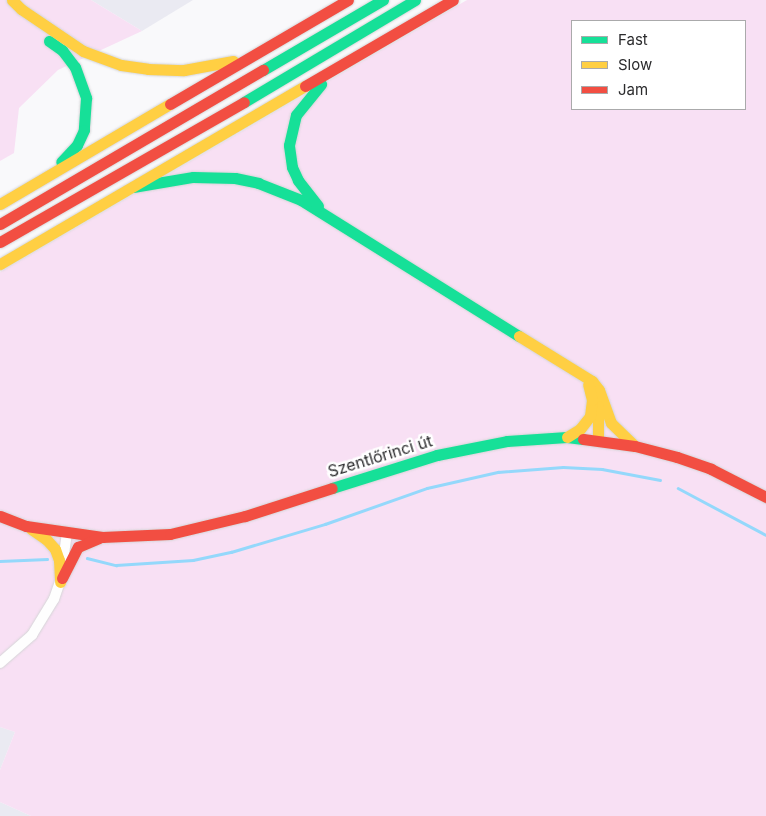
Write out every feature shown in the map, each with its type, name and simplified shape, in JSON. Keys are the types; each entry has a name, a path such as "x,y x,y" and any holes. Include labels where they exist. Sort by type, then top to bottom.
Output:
{"main road":[{"path":"0,0 69,58 80,76 86,98 84,130 77,145 56,167 25,190"},
{"path":"12,0 21,9 83,51 109,61 138,68 178,70 206,68 235,60 283,39"},
{"path":"0,204 348,0"},
{"path":"0,224 383,0"},
{"path":"0,242 261,92 415,0"},
{"path":"0,264 453,0"},
{"path":"323,213 306,192 292,167 289,145 290,136 300,107 346,63"},
{"path":"133,186 193,177 235,178 288,193 587,378 599,390 607,416 614,427 635,446"},
{"path":"567,437 580,430 590,416 592,400 587,378"},
{"path":"587,378 598,404 598,440"},
{"path":"598,440 605,428 607,416"},
{"name":"Szentlőrinci út","path":"0,516 26,526 67,533 102,537 147,537 188,531 245,516 437,455 507,441 567,437 635,446 711,468 766,497"},
{"path":"26,526 46,539 55,549 59,560 60,582"},
{"path":"60,582 78,547 86,542 102,537"}],"street":[{"path":"0,663 21,646 38,627 54,599 60,582 67,533"}],"shaded area":[{"path":"0,0 91,0 142,31 58,70 19,108 14,153 0,161"},
{"path":"91,0 193,0 142,31"},
{"path":"467,0 766,0 766,816 31,816 0,802 0,770 15,732 0,727 0,272"},
{"path":"0,727 15,732 0,770"},
{"path":"0,802 31,816 0,816"}],"waterway":[{"path":"87,558 116,565 193,560 231,552 325,524 427,488 498,472 563,467 602,469 660,480"},
{"path":"678,488 766,535"},
{"path":"0,561 47,559"}],"traffic: fast":[{"path":"263,70 383,0"},
{"path":"244,102 415,0"},
{"path":"49,41 62,50 75,67 86,98 84,130 77,145 61,162"},
{"path":"318,206 298,180 292,167 289,145 296,115 321,84"},
{"path":"133,187 193,177 235,178 258,183 301,200 519,336"},
{"path":"332,488 437,455 507,441 567,437 583,439"}],"traffic: slow":[{"path":"12,0 21,9 83,51 121,65 148,69 184,70 233,61"},
{"path":"0,264 305,86"},
{"path":"0,204 170,104"},
{"path":"519,336 592,381 599,390 611,423 635,446"},
{"path":"567,437 580,429 590,416 592,400 588,384"},
{"path":"598,406 598,440"},
{"path":"31,529 46,539 55,549 59,560 60,582"}],"traffic: jam":[{"path":"170,104 348,0"},
{"path":"305,86 453,0"},
{"path":"0,224 263,70"},
{"path":"0,242 244,102"},
{"path":"583,439 635,446 677,457 711,469 766,497"},
{"path":"0,516 26,526 102,537 170,534 245,516 332,488"},
{"path":"62,578 78,547 99,538"}]}
